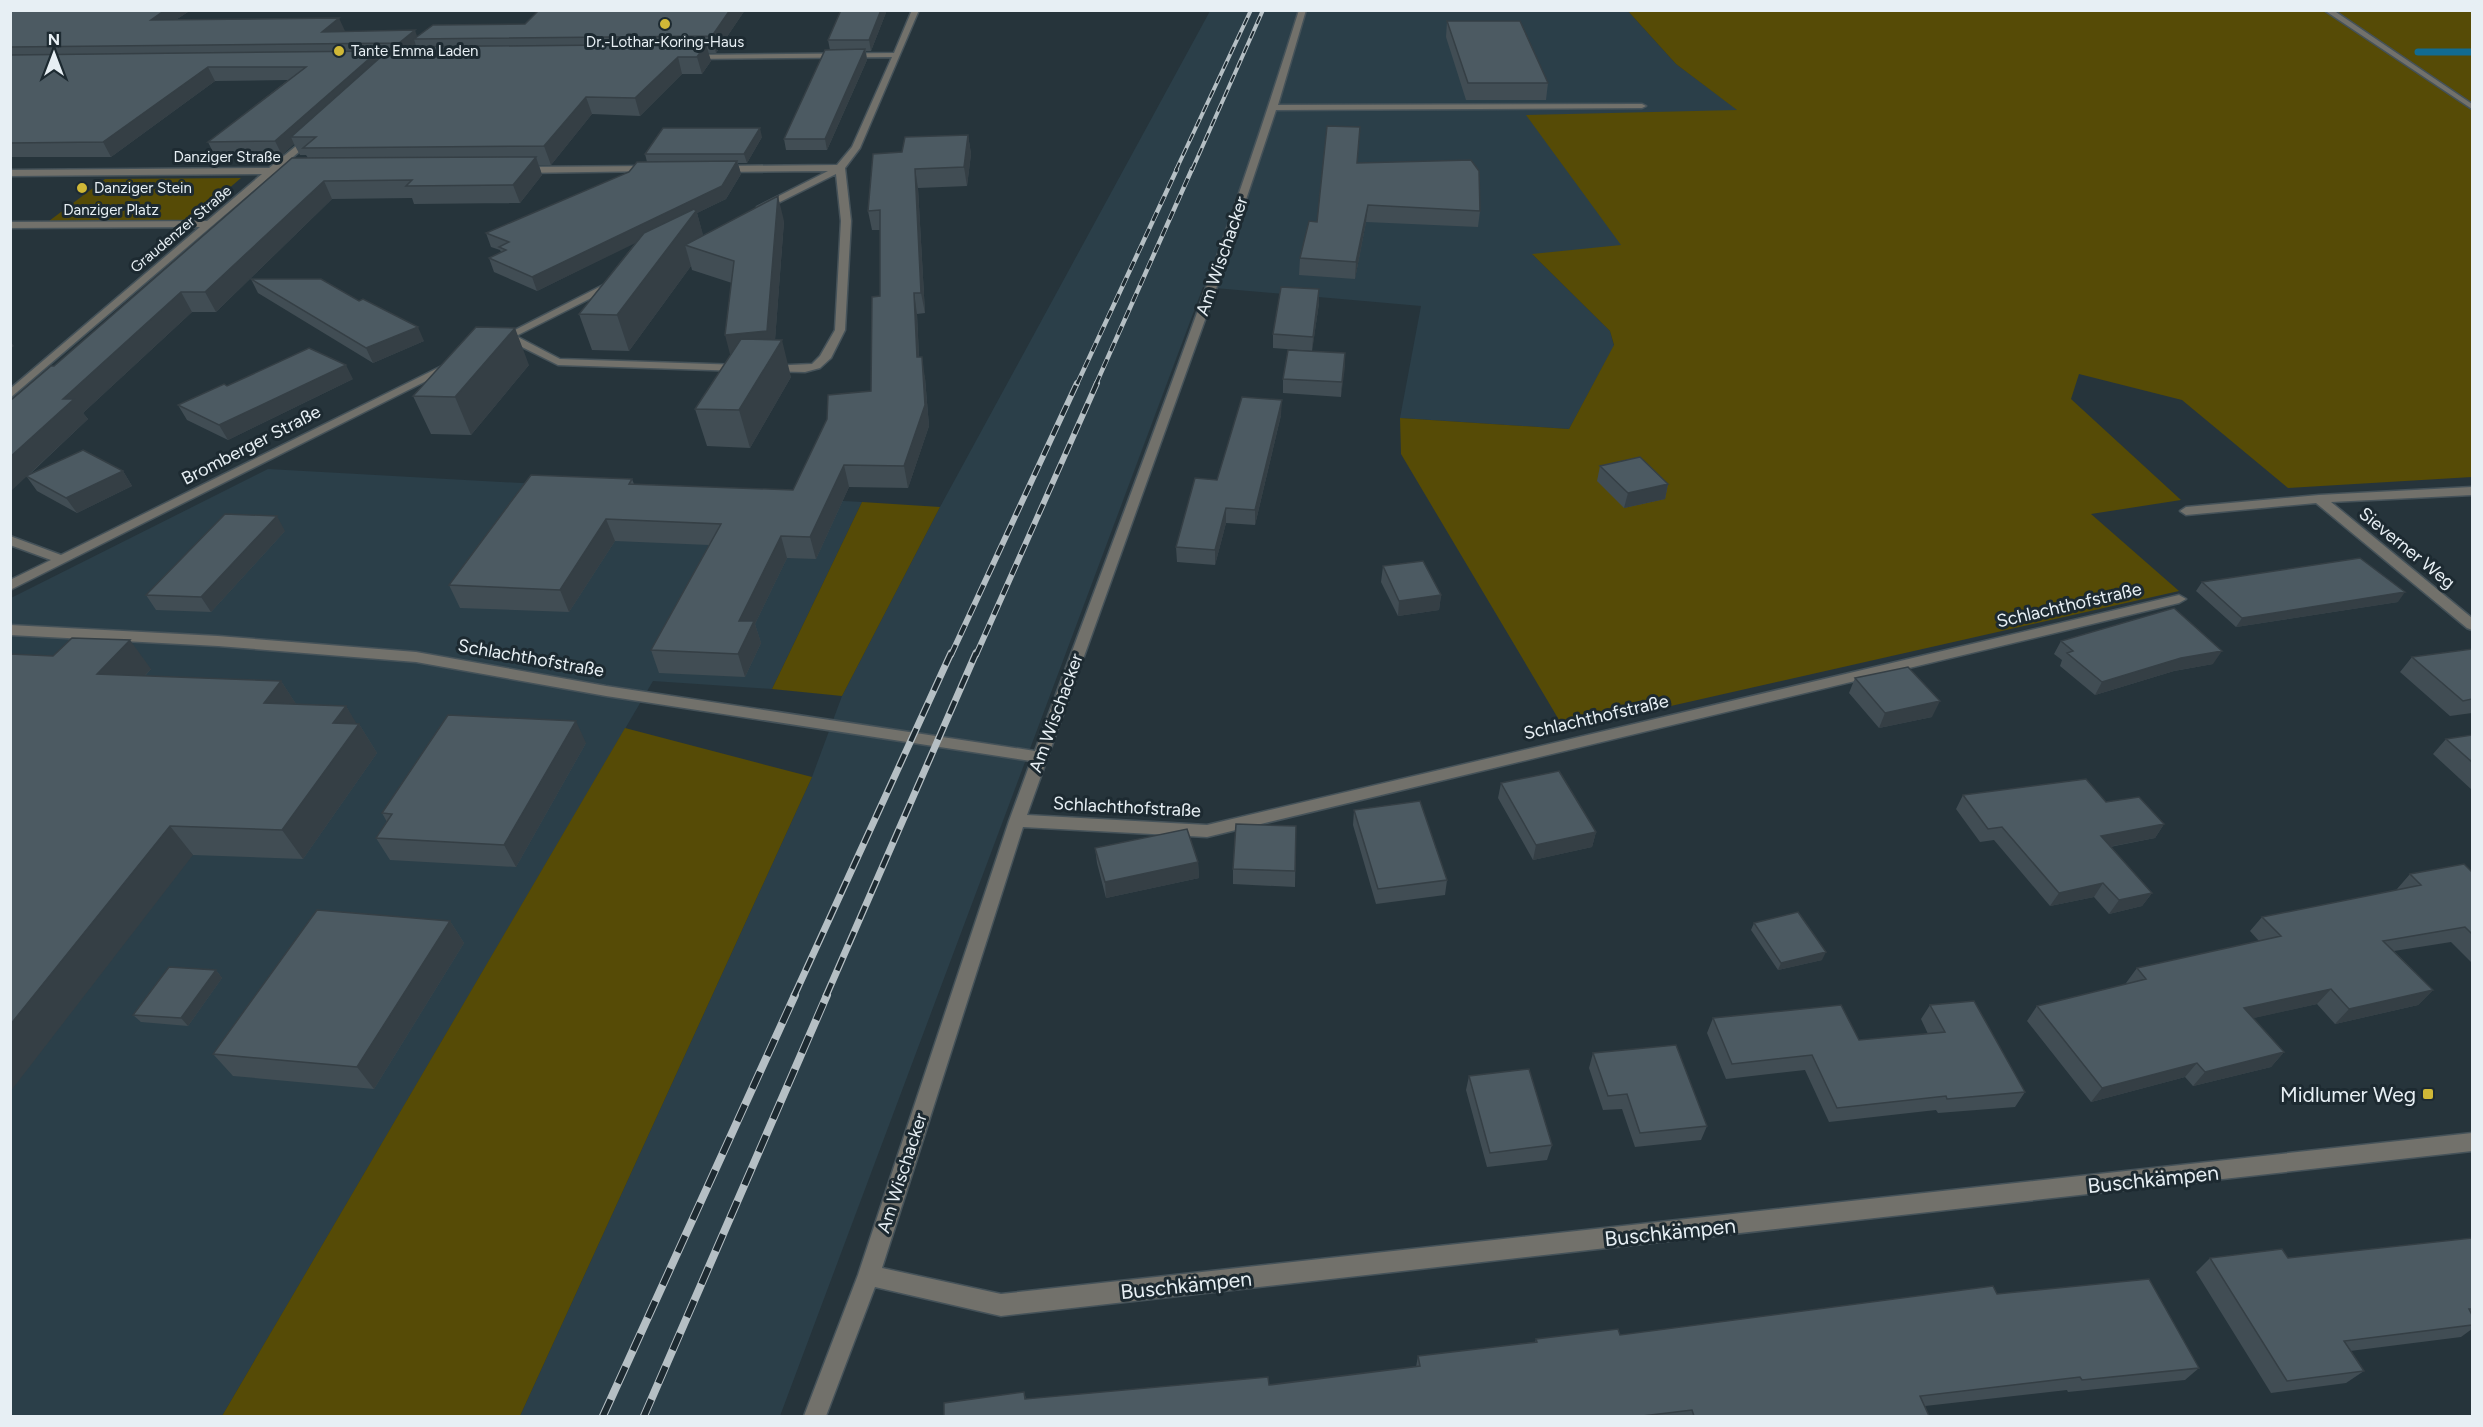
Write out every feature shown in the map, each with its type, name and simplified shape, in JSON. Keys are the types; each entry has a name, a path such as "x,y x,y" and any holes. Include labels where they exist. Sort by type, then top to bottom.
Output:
{"street":[{"path":"747,216 840,168 856,148 916,10"},
{"name":"Am Wischacker","path":"815,1416 869,1275 1017,821 1210,292 1273,108 1303,10"},
{"path":"2327,10 2472,107"},
{"path":"682,57 897,55"},
{"path":"1273,108 1642,106"},
{"name":"Graudenzer Straße","path":"10,395 316,132"},
{"path":"710,169 840,168"},
{"path":"508,336 558,362 805,369 816,366 825,358 840,330 846,221 840,168"},
{"path":"509,170 663,169"},
{"name":"Danziger Straße","path":"10,173 308,171"},
{"name":"Danziger Platz","path":"10,225 211,224"},
{"path":"487,346 622,278"},
{"name":"Bromberger Straße","path":"10,586 466,357"},
{"path":"2186,511 2319,499 2472,491"},
{"name":"Sieverner Weg","path":"2319,499 2472,625"},
{"path":"10,540 62,560"},
{"name":"Schlachthofstraße","path":"1017,821 1207,831 2179,599"},
{"name":"Schlachthofstraße","path":"10,630 218,641 416,657 606,691 1040,757"},
{"name":"Buschkämpen","path":"869,1275 1001,1305 2471,1146"}],"shaded area":[{"path":"1210,11 1628,11 1676,64 1738,110 1621,246 1533,255 1610,331 1614,346 1569,429 1400,418 1421,306 1203,287 780,1416 520,1416 812,777 842,696 940,507"},
{"path":"1628,11 2472,11 2472,477 2288,488 2182,400 2079,374 2071,399 2181,500 2091,514 2179,591 1565,730 1401,454 1400,418 1569,429 1614,345 1610,331 1532,254 1621,245 1526,115 1737,110 1676,64"},
{"path":"241,178 192,220 49,221 105,179"},
{"path":"268,469 862,502 772,689 653,681 222,1416 11,1416 11,598"},
{"path":"862,502 940,507 842,696 772,689"},
{"path":"625,728 812,777 520,1416 222,1416"}],"building":[{"path":"10,10 165,10 151,20 339,18 322,32 415,30 399,43 10,47"},
{"path":"539,10 730,10 712,36 414,39 433,25 525,24"},
{"path":"841,10 881,10 869,40 828,40"},
{"path":"1447,21 1520,21 1548,83 1468,83"},
{"path":"706,44 697,57 678,57 635,98 586,97 544,146 303,148 316,137 291,137 392,47"},
{"path":"865,49 825,139 784,139 825,50"},
{"path":"378,51 275,141 208,142 306,67 208,67 103,142 10,143 10,55"},
{"path":"1327,126 1360,127 1357,163 1471,160 1479,171 1480,211 1368,205 1356,262 1300,258 1309,221 1317,222"},
{"path":"663,128 760,128 744,154 645,154"},
{"path":"968,135 964,167 915,169 921,293 914,293 917,357 922,357 925,405 904,466 844,465 810,537 781,536 739,621 754,621 738,654 651,650 721,524 606,519 560,590 449,585 531,475 632,479 629,484 793,490 827,419 828,395 871,391 872,297 880,296 880,210 868,211 873,154 902,152 905,137"},
{"path":"536,157 513,185 406,186 412,180 324,181 205,292 181,292 63,399 74,399 10,457 10,401 51,366 54,366 292,158"},
{"path":"737,161 722,186 532,277 489,258 506,250 499,247 509,242 486,233 629,172 637,162"},
{"path":"778,196 767,331 725,335 734,261 685,245"},
{"path":"694,209 696,211 617,315 579,314 644,233"},
{"path":"251,279 321,279 359,301 363,299 418,327 366,348"},
{"path":"1281,287 1319,289 1313,337 1273,334"},
{"path":"476,327 515,328 455,397 413,396"},
{"path":"741,339 782,340 739,410 695,409"},
{"path":"309,348 346,365 219,425 178,405 224,384 227,386"},
{"path":"1288,350 1345,353 1342,382 1283,379"},
{"path":"1242,397 1282,400 1255,510 1226,508 1215,550 1176,547 1195,478 1217,480"},
{"path":"83,450 123,471 66,498 26,476"},
{"path":"1640,457 1668,484 1628,493 1600,466"},
{"path":"225,514 277,516 201,597 146,595"},
{"path":"2360,558 2405,592 2242,618 2202,582"},
{"path":"1423,561 1441,595 1399,601 1383,566"},
{"path":"2174,608 2222,651 2181,658 2102,682 2067,653 2073,651 2061,641"},
{"path":"72,638 130,640 97,674 281,681 264,703 346,706 333,723 359,724 282,830 170,826 10,1025 10,654 53,656"},
{"path":"2472,649 2472,699 2463,701 2412,657"},
{"path":"1908,667 1940,701 1885,713 1855,678"},
{"path":"448,715 576,721 504,845 376,838 392,814 382,813"},
{"path":"2472,735 2472,762 2446,739"},
{"path":"1559,771 1596,832 1536,845 1501,783"},
{"path":"2086,779 2106,802 2139,797 2164,824 2101,836 2152,893 2119,900 2103,883 2059,893 2002,827 1988,829 1963,795"},
{"path":"1420,801 1447,880 1378,889 1354,810"},
{"path":"1236,824 1296,826 1295,871 1233,869"},
{"path":"1187,829 1198,862 1105,882 1095,848"},
{"path":"2464,864 2472,872 2472,934 2465,927 2383,941 2433,990 2349,1009 2331,989 2244,1008 2284,1052 2205,1072 2197,1063 2102,1088 2037,1006 2146,979 2137,968 2281,936 2262,917 2421,885 2410,874"},
{"path":"317,910 450,921 357,1067 213,1054"},
{"path":"1798,912 1826,952 1781,963 1754,923"},
{"path":"169,967 216,970 181,1018 133,1015"},
{"path":"1974,1001 2025,1092 1947,1099 1946,1096 1837,1108 1812,1055 1732,1064 1713,1018 1841,1005 1859,1040 1945,1032 1930,1005"},
{"path":"1676,1045 1707,1126 1640,1133 1627,1094 1608,1096 1593,1053"},
{"path":"1529,1069 1552,1145 1490,1153 1469,1076"},
{"path":"2472,1238 2472,1309 2469,1309 2472,1315 2472,1325 2344,1341 2364,1371 2287,1381 2210,1258 2282,1249 2288,1258"},
{"path":"2149,1279 2199,1368 2082,1380 2080,1377 1920,1396 1929,1416 1694,1416 1692,1410 1642,1416 944,1416 944,1403 1024,1392 1025,1399 1268,1377 1269,1385 1420,1366 1418,1356 1537,1342 1536,1339 1618,1329 1620,1335 1993,1286 1997,1294"}],"waterway":[{"path":"2418,52 2472,52"}],"railway":[{"path":"1176,170 1251,10"},
{"path":"1192,170 1263,10"},
{"path":"1077,384 1177,169"},
{"path":"1096,384 1192,169"},
{"path":"951,655 1077,383"},
{"path":"976,655 1097,383"},
{"path":"794,996 951,653"},
{"path":"826,996 976,653"},
{"path":"603,1416 795,995"},
{"path":"644,1416 827,995"}],"place":[{"name":"Dr.-Lothar-Koring-Haus","path":"665,24"},
{"name":"Tante Emma Laden","path":"339,51"},
{"name":"Danziger Stein","path":"82,188"},
{"name":"Midlumer Weg","path":"2428,1094"}]}
